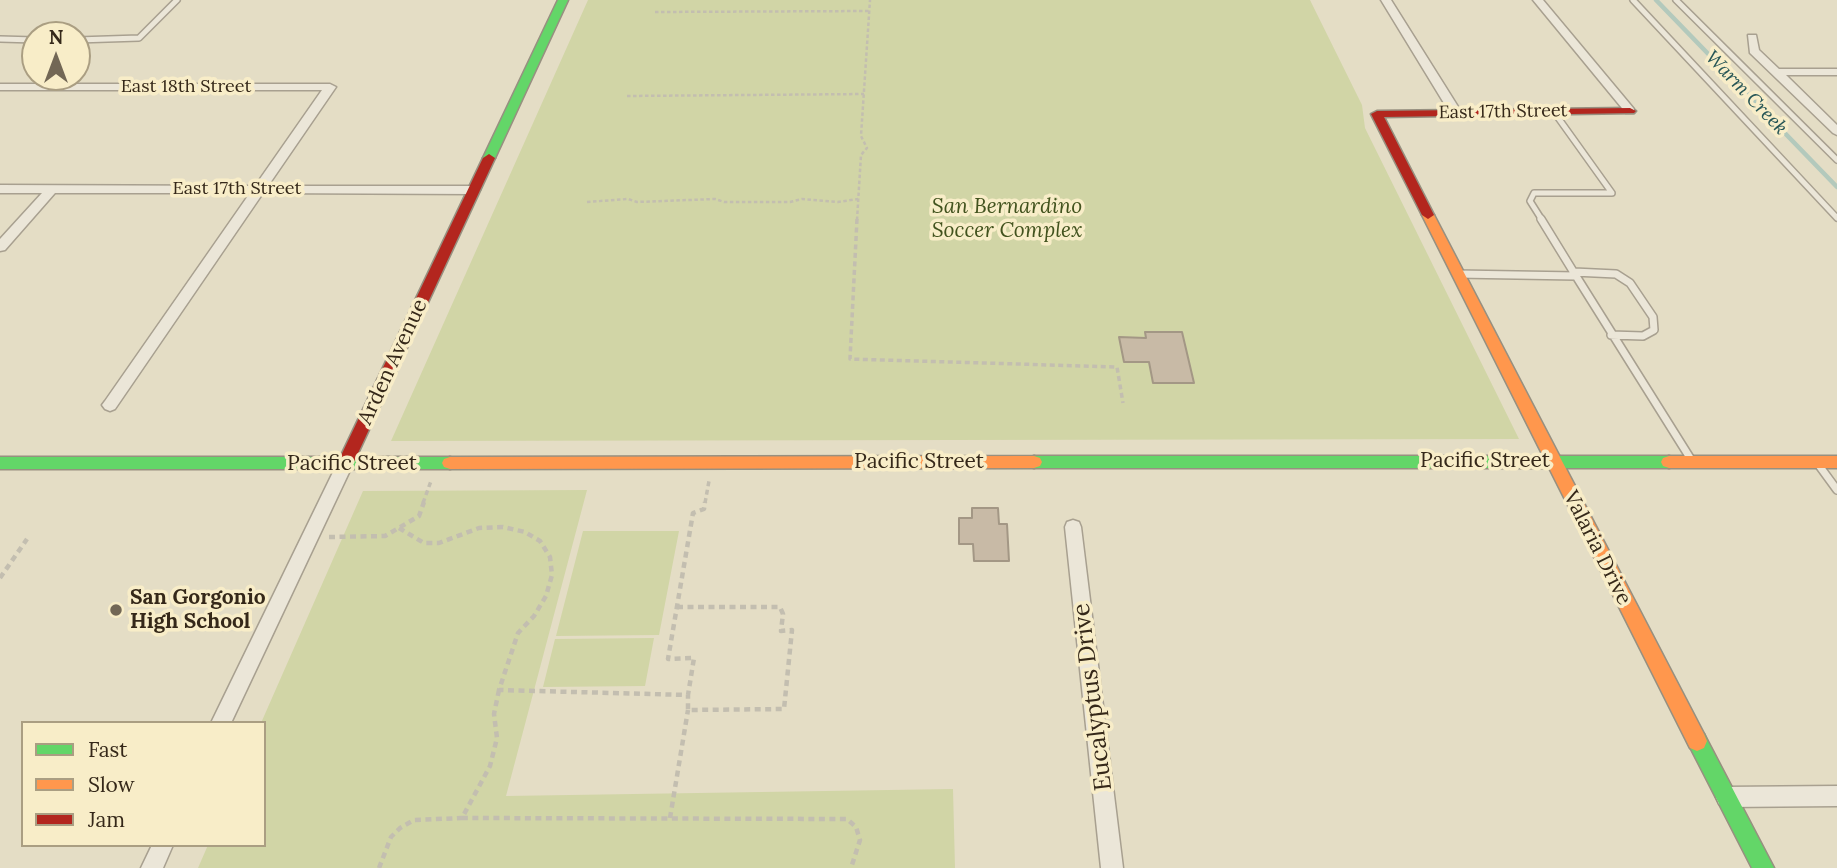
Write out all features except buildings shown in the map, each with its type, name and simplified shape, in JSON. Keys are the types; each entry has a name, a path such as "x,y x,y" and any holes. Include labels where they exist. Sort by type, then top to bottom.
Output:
{"street":[{"name":"Arden Avenue","path":"222,721 563,0"},
{"path":"1386,0 1456,113"},
{"name":"East 17th Street","path":"1377,114 1630,111 1538,0"},
{"path":"1752,37 1754,51 1837,131"},
{"path":"1776,72 1837,72"},
{"name":"East 18th Street","path":"0,87 330,88 260,188"},
{"name":"Valaria Drive","path":"1377,114 1551,461 1763,868"},
{"path":"110,405 260,188"},
{"name":"East 17th Street","path":"0,189 474,190"},
{"path":"0,247 52,189"},
{"name":"Pacific Street","path":"0,463 1837,462"},
{"name":"Eucalyptus Drive","path":"1073,527 1112,868"},
{"path":"1726,797 1837,796"},
{"path":"152,868 162,847"}],"lane":[{"path":"91,40 139,38 177,0"},
{"path":"1633,0 1837,218"},
{"path":"1676,0 1837,160"},
{"path":"0,40 21,40"},
{"path":"1554,112 1612,194 1534,192 1530,201 1611,335 1692,461"},
{"path":"1457,274 1616,274 1630,283 1653,317 1654,330 1643,336 1611,335"},
{"path":"1816,462 1837,490"}],"path":[{"path":"870,0 861,136 867,148 861,155 848,350 850,359 1117,367 1124,403"},
{"path":"655,12 869,11"},
{"path":"627,96 738,94 835,97 864,94"},
{"path":"587,202 628,199 637,202 858,199"},
{"path":"670,818 694,657 668,659 693,513 705,509 711,463"},
{"path":"310,537 386,536 419,516 438,464"},
{"path":"399,528 424,543 439,543 480,528 503,527 525,532 540,541 550,557 552,575 545,596 534,616 518,633 499,690 494,713 497,738 490,766 462,818"},
{"path":"0,578 27,540"},
{"path":"677,607 780,607 783,614 781,631 792,631 783,709 688,710"},
{"path":"499,690 688,695"},
{"path":"379,868 391,837 400,828 414,820 462,818 847,819 856,827 860,840 851,868"}],"green space":[{"name":"San Bernardino Soccer Complex","path":"588,0 1310,0 1362,105 1365,128 1519,439 391,441"},
{"path":"587,490 506,796 953,789 955,868 198,868 207,847 266,847 266,721 262,721 363,491"},
{"path":"583,531 679,531 659,635 556,636"},
{"path":"654,638 645,686 543,687 555,639"}],"waterway":[{"name":"Warm Creek","path":"1656,0 1837,187"}],"traffic: fast":[{"path":"489,158 563,0"},
{"path":"1034,462 1669,462"},
{"path":"0,463 450,463"},
{"path":"1697,741 1763,868"}],"traffic: slow":[{"path":"1428,215 1697,741"},
{"path":"450,463 1034,462"},
{"path":"1669,462 1837,462"}],"traffic: jam":[{"path":"1428,215 1377,114 1630,111"},
{"path":"345,464 489,158"}],"place":[{"name":"San Gorgonio High School","path":"116,610"}]}
